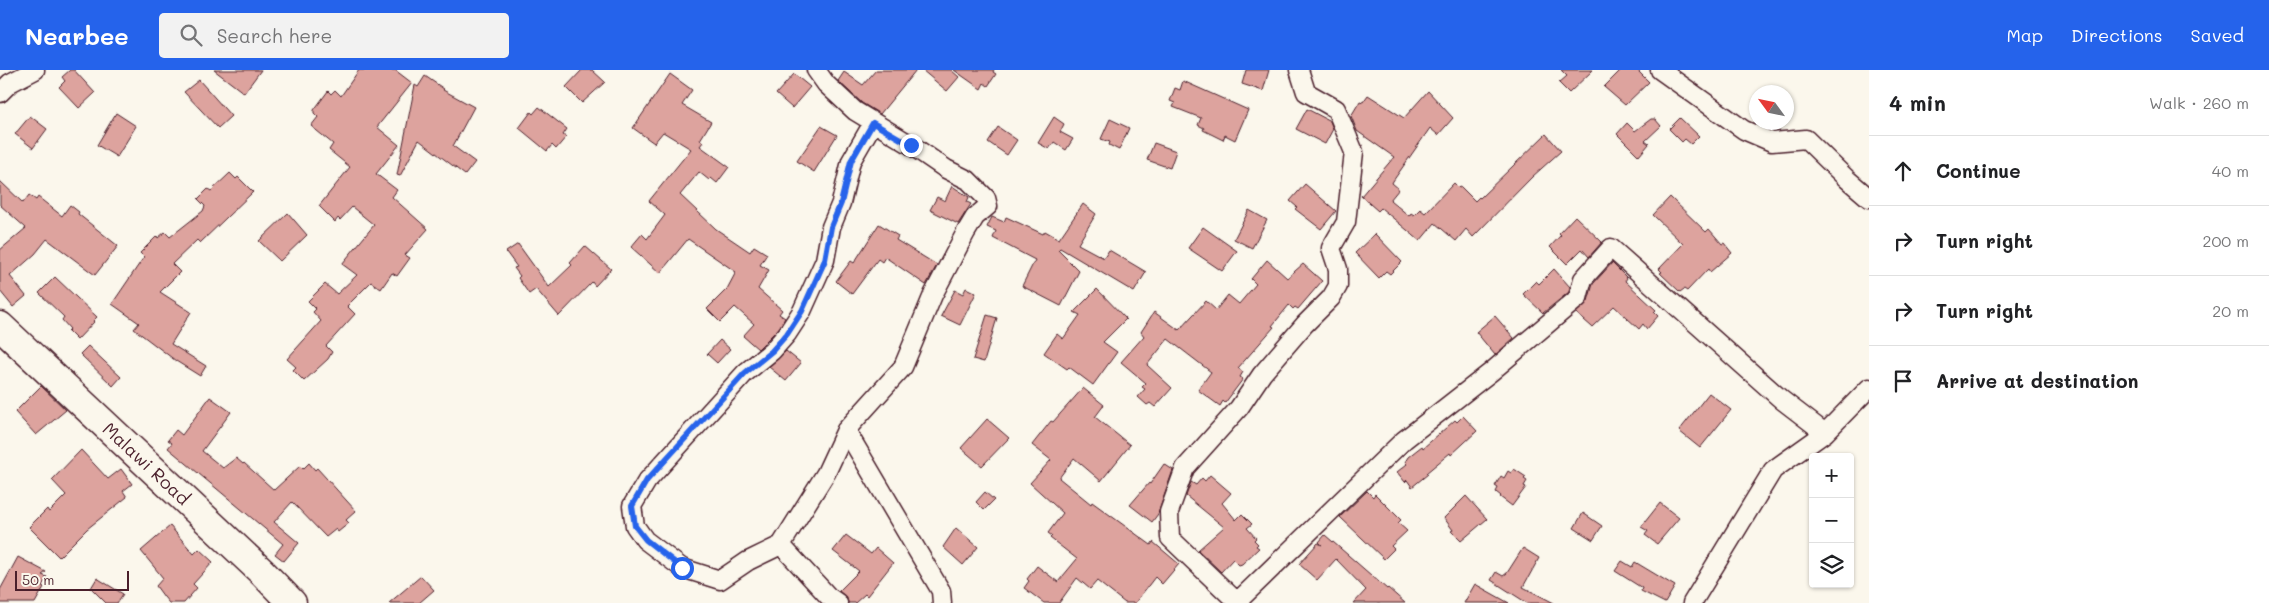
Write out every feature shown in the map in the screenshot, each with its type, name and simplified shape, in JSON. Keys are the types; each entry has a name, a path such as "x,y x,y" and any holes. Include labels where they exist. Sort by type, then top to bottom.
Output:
{"main road":[{"name":"Malawi Road","path":"0,326 262,572 292,603"}],"street":[{"path":"0,93 10,82 35,70"},
{"path":"816,70 826,84 849,106 873,123 911,145 946,170 968,180 988,202 988,206 975,217 962,240 934,295 902,367 846,430 826,473 781,545 748,561 720,580 682,568 646,540 635,526 632,506 647,480 745,373 772,351 787,334 802,311 825,260 831,227 841,203 851,161 873,123"},
{"path":"1299,70 1306,92 1336,109 1354,152 1346,222 1331,248 1338,268 1338,286 1331,298 1305,324 1262,374 1239,408 1185,468 1169,512 1170,538 1236,602 1404,440 1491,372 1578,298 1583,279 1611,248 1782,400 1825,433"},
{"path":"1660,70 1693,92 1717,112 1751,133 1772,142 1806,139 1869,198"},
{"path":"1692,603 1773,470 1825,433 1869,388"},
{"path":"846,430 941,591 942,603"},
{"path":"781,545 828,596 838,603"}],"building":[{"path":"70,70 74,70 95,93 79,108 59,87 65,81 62,77"},
{"path":"214,70 261,70 244,93"},
{"path":"359,70 395,70 412,83 377,127 399,145 376,174 397,190 392,197 428,229 405,255 410,258 397,276 392,273 381,289 371,282 347,306 355,314 326,346 332,352 328,359 304,381 293,370 296,367 287,359 321,321 313,312 316,309 308,301 325,284 337,294 357,275 342,264 374,225 352,207 340,220 338,218 335,222 319,206 350,167 329,150 333,144 311,126 318,117 314,110 328,91 331,94 335,90 341,96"},
{"path":"582,70 592,70 605,82 582,103 566,87"},
{"path":"876,70 916,70 880,114 862,103 838,81 844,72 863,85"},
{"path":"922,70 951,70 959,77 947,91"},
{"path":"954,70 994,70 993,72 996,74 988,86 984,83 981,89"},
{"path":"1246,70 1269,70 1263,91 1242,84"},
{"path":"1561,70 1593,70 1569,93 1559,83 1567,76"},
{"path":"1621,70 1637,70 1649,82 1625,105 1604,87"},
{"path":"670,74 692,90 682,105 711,122 700,140 703,142 700,146 729,167 717,183 711,178 709,180 699,172 680,195 716,229 750,252 754,246 767,254 760,265 769,270 758,289 782,310 779,314 785,318 779,328 758,349 743,336 754,324 735,307 720,322 707,309 727,289 736,272 688,239 660,273 631,247 642,234 647,239 665,215 649,201 691,149 663,132 654,143 633,128"},
{"path":"794,74 810,87 792,108 776,94"},
{"path":"425,76 443,90 474,107 453,146 475,162 465,175 419,140 400,176 397,175 415,85 418,87"},
{"path":"199,80 231,116 218,128 184,92"},
{"path":"1183,81 1248,110 1235,140 1225,135 1223,140 1203,130 1204,128 1198,125 1201,118 1173,107 1175,103 1170,101 1175,88 1180,90"},
{"path":"1428,91 1453,118 1438,135 1430,128 1392,183 1399,189 1390,200 1409,216 1411,213 1414,215 1420,209 1425,213 1454,183 1459,188 1461,187 1475,201 1546,134 1561,151 1532,177 1473,237 1466,229 1456,241 1435,223 1420,241 1381,208 1378,211 1361,196 1394,157 1357,131 1351,116 1360,101 1363,102 1368,95 1404,118"},
{"path":"539,107 567,129 563,135 566,137 556,149 552,145 547,151 519,128 531,112 533,114"},
{"path":"1307,109 1330,121 1333,129 1325,144 1296,129"},
{"path":"116,113 136,126 117,157 97,145"},
{"path":"30,116 47,129 33,148 15,134"},
{"path":"1054,117 1064,124 1060,132 1073,139 1066,150 1054,142 1049,149 1038,143"},
{"path":"1680,118 1699,136 1691,144 1685,139 1682,142 1669,129"},
{"path":"1110,119 1129,128 1119,150 1109,145 1110,142 1101,139"},
{"path":"1651,119 1655,119 1661,126 1645,141 1649,144 1639,156 1617,134 1627,123 1635,131"},
{"path":"821,126 837,135 814,172 797,161"},
{"path":"998,127 1017,140 1007,155 988,142"},
{"path":"1154,143 1176,151 1170,168 1147,160"},
{"path":"230,173 236,179 238,177 253,192 200,243 197,240 172,264 180,272 160,292 191,312 171,344 206,366 200,376 176,361 134,329 139,323 112,304 144,257 140,253 157,236 158,238 165,232 170,237 203,211 205,206 198,199 208,189 211,191"},
{"path":"0,181 23,203 29,195 36,200 38,197 62,216 70,205 79,212 78,214 118,246 95,275 47,239 35,254 10,276 26,296 13,307 0,291 0,250 26,228 0,205"},
{"path":"1305,184 1336,211 1321,229 1295,209 1297,207 1290,201"},
{"path":"952,186 969,197 967,202 971,204 958,224 930,210 937,197 945,201"},
{"path":"1670,197 1706,232 1709,229 1732,253 1710,272 1708,269 1687,291 1684,289 1680,292 1660,273 1662,272 1659,269 1683,244 1653,215"},
{"path":"1083,204 1096,214 1078,244 1104,258 1109,250 1146,272 1134,292 1060,248 1058,250 1079,271 1061,306 1022,286 1035,260 993,238 996,231 987,227 992,217 1004,222 1006,217 1043,234 1045,231 1059,239"},
{"path":"1249,210 1267,220 1252,248 1234,239"},
{"path":"288,213 307,235 280,261 259,241"},
{"path":"1575,216 1602,242 1589,257 1582,249 1567,264 1550,247 1561,235 1559,233"},
{"path":"879,224 898,236 896,240 937,265 926,285 885,257 882,262 878,259 852,294 836,281 851,261 854,263"},
{"path":"1203,227 1237,251 1222,271 1188,248"},
{"path":"1375,234 1402,262 1390,274 1386,271 1379,278 1355,253"},
{"path":"518,244 549,287 572,265 570,263 585,246 611,269 595,286 592,282 559,316 536,289 529,294 518,278 520,276 514,268 517,267 506,252"},
{"path":"1267,260 1287,278 1303,264 1322,281 1298,309 1295,307 1293,309 1289,305 1272,326 1274,327 1238,368 1243,372 1240,377 1243,379 1225,403 1223,401 1220,406 1198,390 1211,372 1168,339 1147,365 1172,388 1155,407 1150,403 1147,405 1138,397 1145,389 1142,387 1146,383 1121,362 1144,336 1141,332 1154,312 1179,330 1206,301 1216,310 1228,295 1239,304 1256,284 1251,279"},
{"path":"1612,263 1627,278 1625,281 1656,310 1654,312 1658,316 1647,329 1643,324 1639,329 1614,306 1592,327 1576,313 1588,301 1593,284"},
{"path":"1554,269 1570,287 1569,292 1543,313 1523,294 1536,281 1539,284"},
{"path":"55,277 97,317 77,340 68,331 70,329 62,320 64,317 39,293"},
{"path":"966,288 976,293 960,325 941,316 955,290 963,294"},
{"path":"1097,289 1126,319 1103,342 1117,352 1093,385 1069,367 1067,369 1044,353 1057,334 1063,339 1080,315 1074,312"},
{"path":"987,315 997,318 984,362 973,359"},
{"path":"1495,316 1514,338 1495,355 1476,332"},
{"path":"720,340 730,349 717,363 707,354"},
{"path":"88,346 121,377 113,386 80,354"},
{"path":"786,351 801,363 786,381 769,367"},
{"path":"41,386 66,410 36,435 15,412"},
{"path":"1083,388 1104,405 1095,417 1130,445 1101,481 1074,458 1059,478 1091,504 1092,502 1151,545 1153,542 1179,564 1162,584 1155,577 1135,603 1125,603 1097,581 1090,589 1077,578 1059,603 1044,603 1024,588 1029,581 1027,579 1037,566 1058,582 1077,559 1050,538 1052,536 1048,533 1063,513 1030,483 1051,460 1032,445 1051,421 1053,422"},
{"path":"1709,393 1731,410 1700,448 1679,431"},
{"path":"210,397 231,412 202,451 223,468 236,458 274,490 300,466 303,469 309,463 315,470 317,468 356,511 346,520 349,523 338,532 336,529 326,537 292,502 274,522 299,543 284,561 275,554 283,544 168,448 172,443 168,440 176,430 182,435"},
{"path":"1463,416 1477,431 1412,487 1407,480 1405,482 1397,472 1407,464 1405,462 1408,457 1422,446 1423,448 1455,420 1457,422"},
{"path":"987,419 1009,438 982,466 961,448"},
{"path":"81,450 108,479 121,469 132,484 123,491 127,497 87,529 59,557 29,527 47,509 49,512 66,495 52,480"},
{"path":"1164,464 1173,470 1158,514 1152,522 1130,505 1150,484"},
{"path":"1514,469 1526,477 1524,479 1527,481 1524,486 1526,487 1512,506 1500,497 1496,492 1498,488 1495,486 1501,476 1504,478 1508,471 1511,473"},
{"path":"1210,475 1231,493 1222,503 1236,520 1242,514 1252,524 1247,528 1256,538 1254,540 1259,548 1242,564 1239,565 1233,559 1221,572 1198,550 1224,527 1186,496 1191,482 1196,485 1202,478 1205,481"},
{"path":"1367,491 1373,497 1375,494 1401,520 1398,523 1407,531 1391,546 1394,549 1384,559 1340,517"},
{"path":"985,492 994,500 984,510 976,502"},
{"path":"1466,496 1487,519 1461,541 1451,531 1453,530 1444,518"},
{"path":"1660,503 1679,518 1657,544 1645,535 1648,531 1641,527"},
{"path":"1583,513 1602,526 1593,540 1574,528"},
{"path":"170,526 194,554 199,549 213,562 193,584 197,588 184,603 169,603 164,597 156,586 163,578 141,551"},
{"path":"956,528 978,547 963,565 943,547"},
{"path":"846,535 871,554 876,548 893,563 867,596 865,594 855,603 848,603 847,598 839,591 859,571 833,551"},
{"path":"1325,535 1405,603 1354,603 1366,590 1336,559 1317,580 1299,564 1318,543 1322,545 1319,542"},
{"path":"1523,548 1539,558 1523,587 1554,603 1527,603 1491,580 1496,572 1503,576 1507,573"},
{"path":"18,557 46,572 42,575 47,577 42,586 44,587 35,603 0,603 0,590"},
{"path":"1622,561 1632,567 1635,562 1675,586 1665,603 1641,591 1642,588 1615,571"},
{"path":"421,576 434,590 419,603 389,603"},
{"path":"97,578 123,594 117,603 106,603 91,588"},
{"path":"1475,584 1509,603 1464,603"}],"route":[{"path":"682,568 646,540 635,526 632,506 647,480 745,373 772,351 787,334 802,311 825,260 831,227 841,203 851,161 862,139 873,123 911,145"}]}
